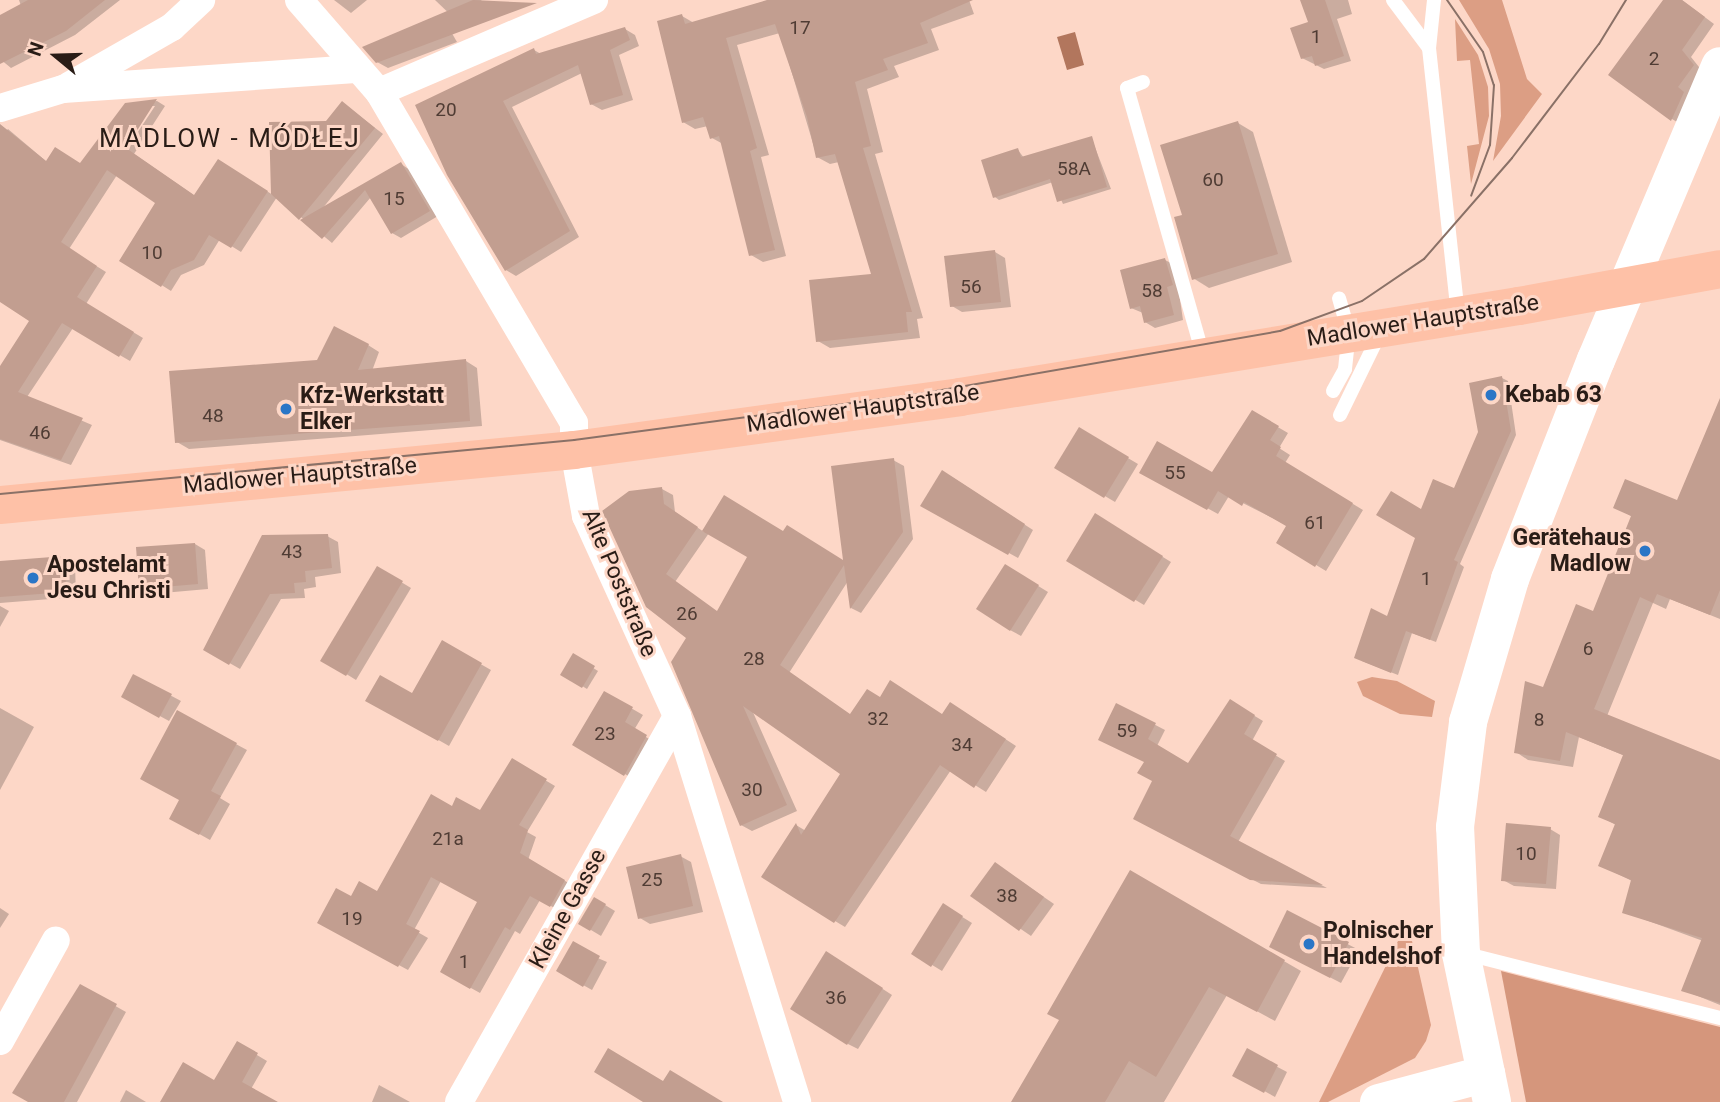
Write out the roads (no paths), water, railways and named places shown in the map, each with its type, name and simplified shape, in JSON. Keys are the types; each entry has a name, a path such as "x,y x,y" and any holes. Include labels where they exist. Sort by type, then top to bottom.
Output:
{"main road":[{"path":"1489,1087 1461,953 1455,827 1468,722 1501,604 1626,288 1720,66"},
{"name":"Madlower Hauptstraße","path":"0,505 574,450 960,397 1203,356 1357,320 1458,316 1626,288 1720,269"}],"street":[{"path":"0,108 63,89 172,27 201,0"},
{"name":"Alte Poststraße","path":"299,0 355,69 379,92 540,358 574,423 574,450 586,516 677,716 797,1102"},
{"path":"379,92 594,0"},
{"path":"63,89 355,69"},
{"name":"Kleine Gasse","path":"460,1102 677,716"},
{"path":"0,1041 56,940"},
{"path":"1378,1102 1489,1087"}],"lane":[{"path":"1393,0 1429,48"},
{"path":"1434,0 1429,48 1458,316"},
{"path":"1143,82 1127,88 1203,356"},
{"path":"1334,391 1345,369 1357,320"},
{"path":"1340,415 1357,320"},
{"path":"1461,953 1720,1018"}],"tram line":[{"path":"1447,0 1483,52 1494,85 1490,145 1471,196"},
{"path":"0,494 574,440 919,394 1280,331 1362,301 1424,259 1512,158 1599,44 1626,0"}],"place":[{"name":"Kebab 63","path":"1491,395"},
{"name":"Kfz-Werkstatt Elker","path":"286,409"},
{"name":"Gerätehaus Madlow","path":"1645,551"},
{"name":"Apostelamt Jesu Christi","path":"33,578"},
{"name":"Polnischer Handelshof","path":"1309,944"}],"district":[{"name":"MADLOW - MÓDŁEJ","path":"230,139"}]}
